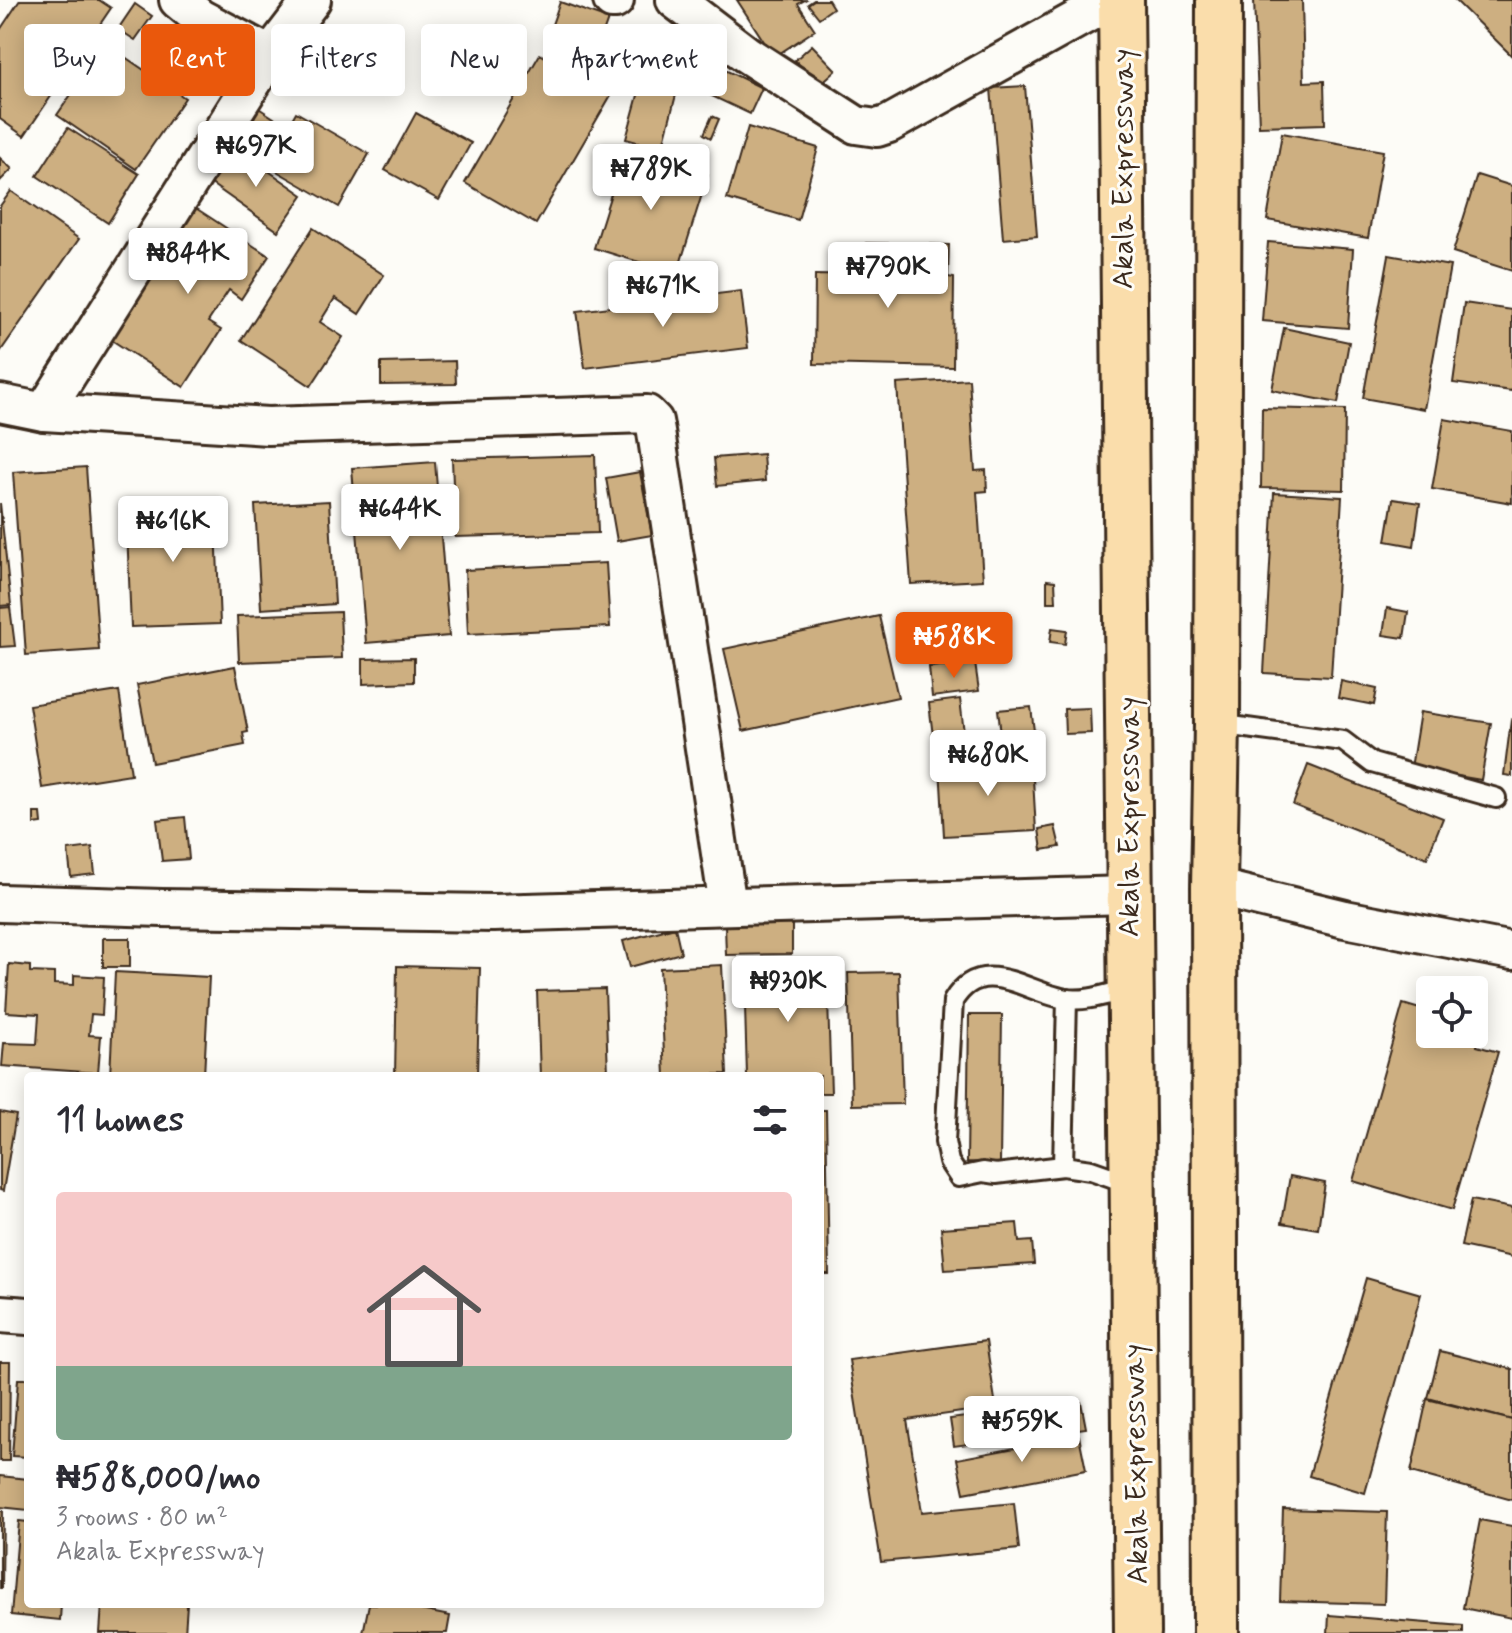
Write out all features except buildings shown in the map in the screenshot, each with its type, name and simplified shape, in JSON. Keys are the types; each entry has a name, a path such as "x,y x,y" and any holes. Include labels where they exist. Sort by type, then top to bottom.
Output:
{"main road":[{"name":"Akala Expressway","path":"1121,0 1137,1633"},
{"path":"1216,1633 1214,887 1219,0"}],"street":[{"path":"178,0 200,18 270,55"},
{"path":"44,412 270,55 312,0"},
{"path":"675,0 746,54 856,125 877,128 1112,0"},
{"path":"0,403 44,412 268,426 647,414 654,421 656,432 728,906"},
{"path":"1214,887 1345,919 1512,951"},
{"path":"0,903 493,913 1128,895"},
{"path":"0,1314 24,1316"}],"lane":[{"path":"1217,724 1343,741 1372,763 1496,798"},
{"path":"1129,989 1067,999 1007,979 985,977 960,990 953,1001 945,1142 949,1162 959,1177 983,1172 996,1174 1063,1166 1091,1170 1131,1184"},
{"path":"1063,1166 1067,999"}]}
